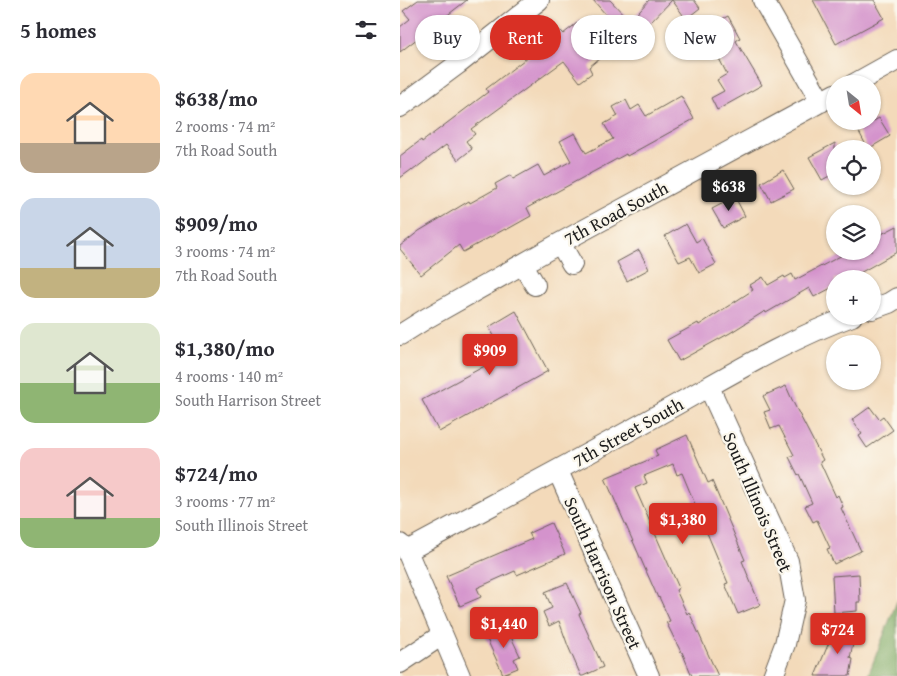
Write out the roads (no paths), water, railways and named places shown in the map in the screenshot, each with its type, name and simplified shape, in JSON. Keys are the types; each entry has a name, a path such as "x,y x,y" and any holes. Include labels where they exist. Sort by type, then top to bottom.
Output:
{"street":[{"path":"400,107 539,0"},
{"path":"763,0 826,95"},
{"path":"870,75 897,60"},
{"name":"7th Road South","path":"403,326 523,264 826,99"},
{"path":"560,244 572,264"},
{"path":"523,264 535,285"},
{"name":"7th Street South","path":"403,548 558,471 767,355 828,325"},
{"name":"South Illinois Street","path":"709,387 788,561 795,600 785,644 772,676"},
{"name":"South Harrison Street","path":"558,471 649,676"},
{"path":"403,548 460,676"},
{"path":"400,664 442,636"}]}
